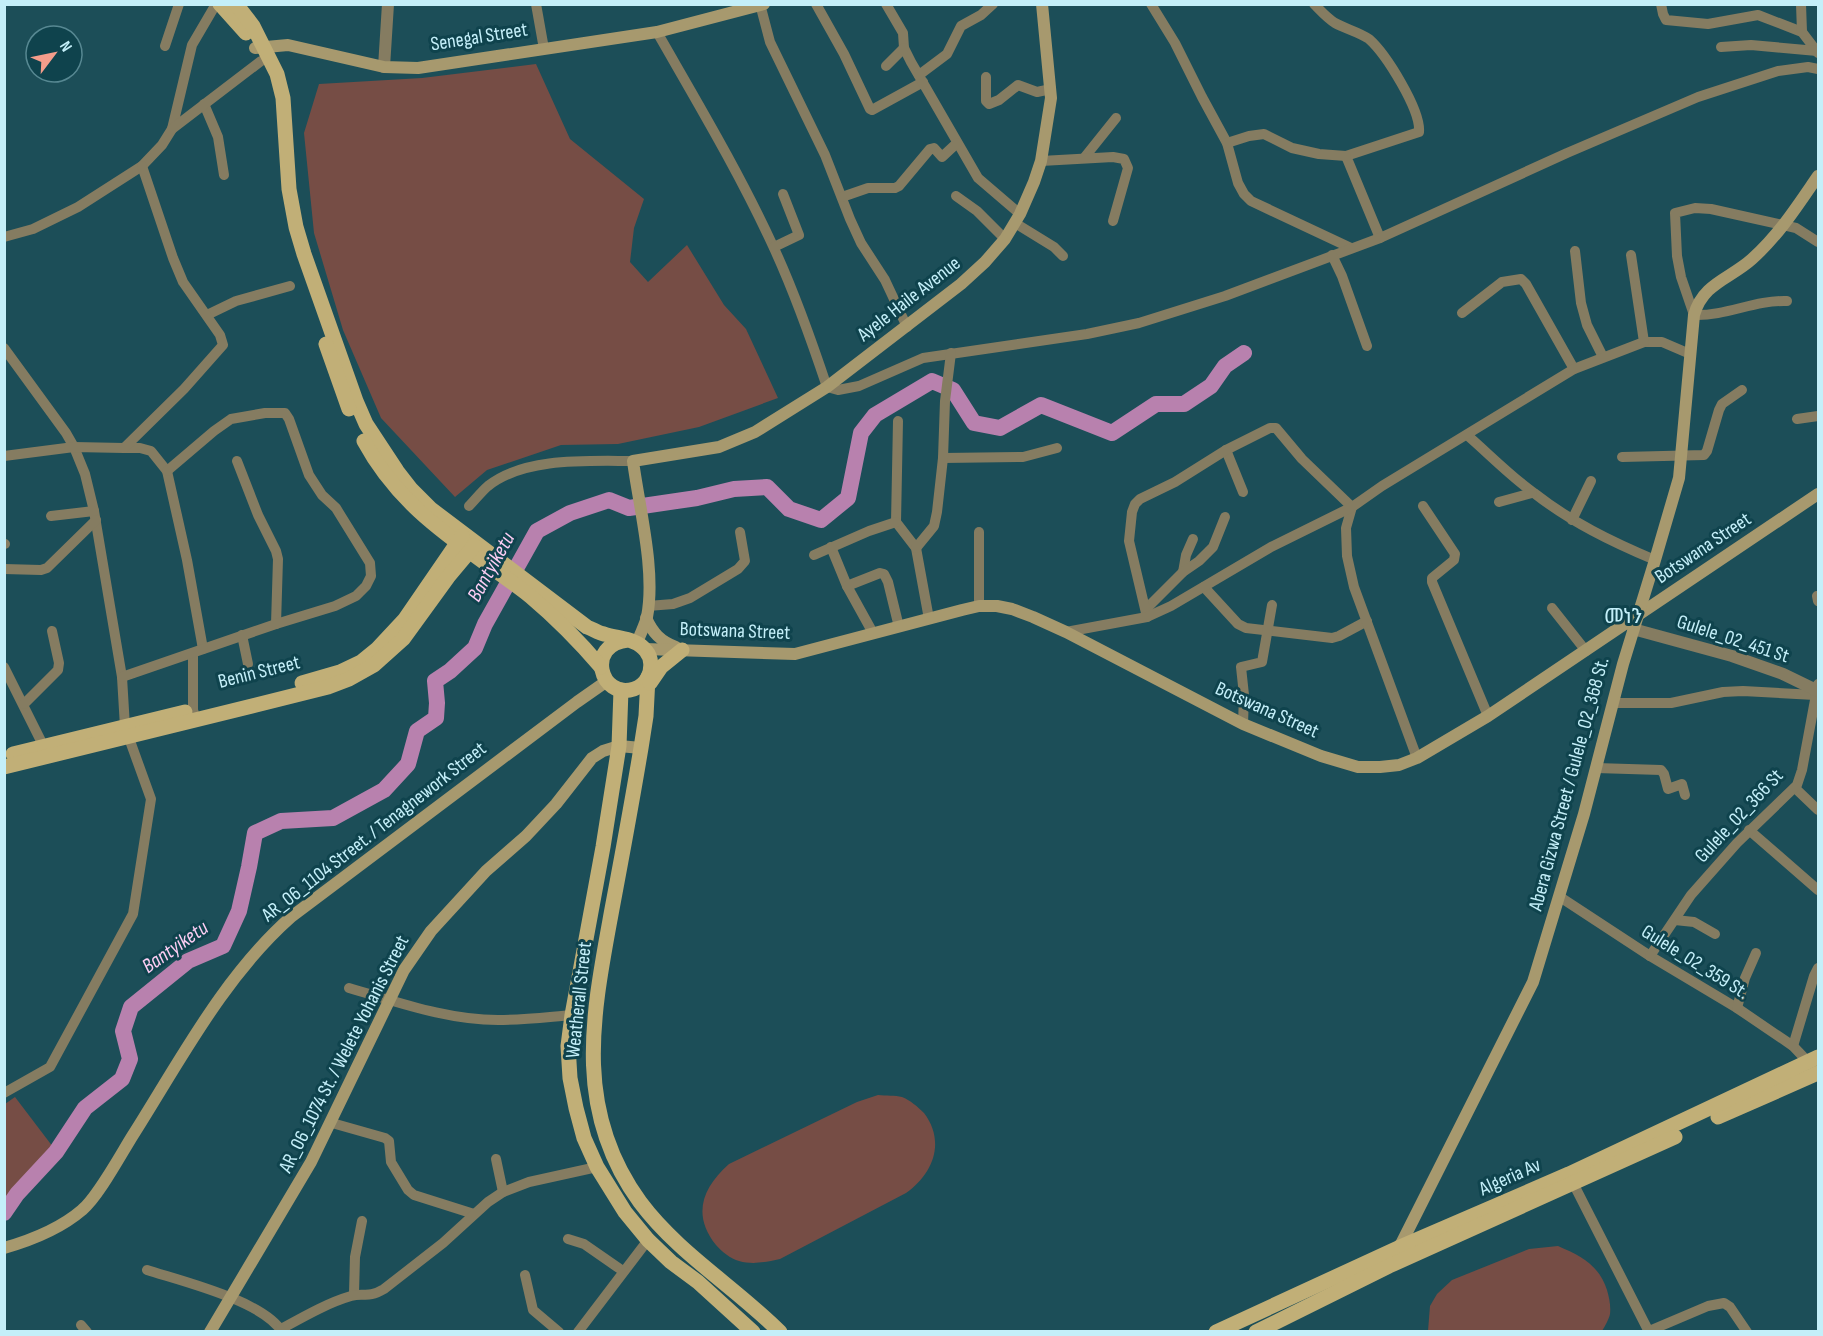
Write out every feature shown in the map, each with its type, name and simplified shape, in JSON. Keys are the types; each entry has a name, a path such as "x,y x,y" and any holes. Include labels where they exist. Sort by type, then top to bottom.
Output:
{"main road":[{"path":"218,4 242,27 277,74 283,98 292,228 339,386 358,430 389,480 434,525 466,543"},
{"path":"236,4 253,26 263,53"},
{"name":"Ayele Haile Avenue","path":"633,461 719,447 761,429 827,387 961,285 985,262 1005,239 1017,218 1034,182 1041,160 1051,106 1042,4"},
{"name":"Senegal Street","path":"263,53 284,45 418,68 657,32 761,5"},
{"name":"Abera Gizwa Street / Gulele_02_368 St.","path":"1389,1266 1479,1085 1529,993 1560,897 1633,629 1679,478 1690,354 1697,304 1709,289 1752,259 1784,225 1818,176"},
{"path":"292,228 304,254 366,424 381,449 411,489 466,543 491,563 587,627 601,634 636,644 651,662 648,683"},
{"path":"533,591 601,667 607,681 621,690 637,688 648,683 660,667 682,650 665,643 658,637 652,630 647,612 647,550 633,461"},
{"name":"Botswana Street","path":"636,644 682,650 795,654 979,606 1012,609 1066,632 1243,724 1321,756 1359,767 1399,765 1417,758 1488,716 1818,494"},
{"path":"434,525 440,544 440,578 462,568 491,563"},
{"name":"Benin Street","path":"4,766 194,715 328,687 349,679 374,665 403,639 440,578 466,543"},
{"path":"636,644 647,612"},
{"path":"601,667 606,651 612,645 620,641 636,644"},
{"name":"AR_06_1104 Street. / Tenagnework Street","path":"4,1248 32,1240 83,1210 218,1001 271,934 607,681"},
{"name":"Weatherall Street","path":"648,683 641,748 598,983 592,1055 595,1093 609,1144 640,1201 682,1247 780,1332"},
{"path":"621,690 619,746 568,1046 570,1078 584,1138 597,1167 625,1212 648,1240 753,1332"},
{"name":"Benin Street","path":"4,756 127,732"},
{"path":"619,746 641,748"},
{"name":"AR_06_1074 St. / Welete Yohanis Street","path":"210,1332 282,1214 332,1123 390,1000 416,952 445,915 486,871 556,804 592,758 619,746"},
{"name":"Algeria Av","path":"1218,1331 1398,1248 1571,1179 1732,1110 1816,1068"},
{"name":"Algeria Av","path":"1256,1332 1571,1179"}],"street":[{"path":"165,46 179,4"},
{"path":"4,237 33,229 78,207 142,166 162,145 172,129 192,45 218,4"},
{"path":"384,61 388,4"},
{"path":"536,4 544,49"},
{"path":"816,4 844,54 871,110 921,79 947,54 961,26 981,15 993,4"},
{"path":"886,4 903,33 904,48 981,182 1017,218 1063,256"},
{"path":"1151,4 1176,43 1227,143 1238,183 1244,194 1251,201 1351,248"},
{"path":"1227,143 1264,134 1292,148 1346,156 1419,132 1416,110 1376,46 1367,38 1332,21 1314,4"},
{"path":"1660,4 1666,20 1672,22 1708,24 1758,15 1802,32 1818,52"},
{"path":"1801,4 1802,32"},
{"path":"761,5 770,42 825,155 861,243 881,273 907,327"},
{"path":"657,32 751,199 774,247 804,320 827,387 838,390 847,389 923,358 1087,334 1139,323 1225,296 1380,238 1587,143 1698,97 1778,71 1808,67 1818,69"},
{"path":"1722,47 1751,45 1818,52"},
{"path":"886,66 904,48"},
{"path":"172,129 263,53"},
{"path":"986,77 986,100 989,104 999,100 1018,85 1037,92 1051,89"},
{"path":"204,104 219,137 224,175"},
{"path":"1084,158 1116,118"},
{"path":"842,197 868,188 895,188 903,182 930,149 934,148 942,157 957,143"},
{"path":"1346,156 1380,238"},
{"path":"1041,160 1118,157 1124,159 1128,168 1113,221"},
{"path":"124,448 184,389 223,345 220,335 183,282 142,166"},
{"path":"774,247 799,235 783,194"},
{"path":"956,196 977,211 1005,239"},
{"path":"1787,301 1770,300 1722,314 1695,315 1677,256 1675,213 1695,208 1711,209 1796,228 1818,242"},
{"path":"1575,251 1581,303 1587,325 1603,357"},
{"path":"1332,255 1367,346"},
{"path":"1631,255 1644,342"},
{"path":"1462,313 1502,282 1521,279 1574,369"},
{"path":"207,315 236,301 290,286"},
{"path":"1066,632 1172,606 1271,547 1352,507 1382,486 1574,369 1644,342 1662,342 1690,354"},
{"path":"4,348 51,411 74,447 85,474 95,515 122,677 127,732 151,799 134,914 50,1067 4,1093"},
{"path":"916,548 934,526 937,512 951,353"},
{"path":"1622,457 1704,455 1722,404 1742,390"},
{"path":"122,677 242,635 335,606 356,596 366,586 371,576 370,563 358,542 336,508 322,495 309,475 290,419 285,413 231,419 167,471"},
{"path":"1797,419 1818,416"},
{"path":"898,421 896,522 916,548 929,619"},
{"path":"1146,613 1129,541 1135,504 1226,450 1270,428 1276,428 1302,459 1352,507"},
{"path":"1467,435 1532,493 1572,520 1607,540 1655,560"},
{"path":"4,456 74,447 140,448 151,451 167,471 187,560 198,651 194,715"},
{"path":"943,458 1023,457 1057,448"},
{"path":"1226,450 1243,492"},
{"path":"237,461 278,559 276,624"},
{"path":"469,506 488,486 514,472 556,463 633,461"},
{"path":"1572,520 1591,481"},
{"path":"1499,502 1532,493"},
{"path":"1423,506 1455,554 1454,560 1432,578 1432,582 1488,716"},
{"path":"1352,507 1346,528 1347,556 1354,587 1417,758"},
{"path":"51,516 95,515"},
{"path":"4,569 47,568 95,515"},
{"path":"1146,613 1183,572 1214,547 1225,517"},
{"path":"814,555 831,546 896,522"},
{"path":"647,612 682,601 738,569 745,561 740,532"},
{"path":"979,532 979,606"},
{"path":"1183,572 1186,555 1193,539"},
{"path":"831,546 847,586 873,633"},
{"path":"847,586 880,573 884,574 899,627"},
{"path":"1204,587 1238,624 1246,628 1332,638 1367,621"},
{"path":"1243,724 1244,696 1241,667 1262,662 1272,605"},
{"path":"1552,608 1586,651"},
{"name":"Gulele_02_451 St","path":"1633,629 1732,656 1783,674 1817,690"},
{"path":"24,704 58,670 59,663 51,631"},
{"path":"242,635 248,664"},
{"path":"4,667 44,747"},
{"path":"1614,703 1671,703 1733,691 1817,690"},
{"name":"Gulele_02_366 St","path":"1650,956 1691,895 1749,830 1795,788 1802,771 1817,690"},
{"path":"1596,768 1661,770 1668,789 1682,784 1684,795"},
{"path":"1795,788 1818,810"},
{"path":"1749,830 1818,890"},
{"name":"Gulele_02_359 St.","path":"1560,897 1650,956 1737,1008 1793,1046 1816,1068"},
{"path":"1675,920 1694,922 1714,934"},
{"path":"1737,1008 1745,978 1756,952"},
{"path":"1793,1046 1818,968"},
{"path":"349,988 425,1010 497,1020 572,1016"},
{"path":"332,1123 389,1141 391,1162 414,1196 474,1214"},
{"path":"496,1159 503,1192"},
{"path":"147,1270 230,1297 265,1315 281,1330 312,1312 354,1294 374,1295 384,1289 503,1192 529,1182 597,1167"},
{"path":"1571,1179 1649,1331 1708,1306 1724,1303 1730,1307 1747,1332"},
{"path":"354,1294 355,1257 362,1221"},
{"path":"568,1239 584,1244 623,1271"},
{"path":"578,1332 648,1240"},
{"path":"525,1275 533,1310 559,1332"}],"shaded area":[{"path":"536,64 570,139 644,199 634,228 630,262 648,282 687,245 724,305 746,329 778,398 699,427 618,444 561,445 487,470 455,497 381,418 343,330 314,233 304,133 319,84 422,78"},
{"path":"878,1095 899,1096 908,1100 924,1113 931,1124 935,1146 933,1157 923,1177 915,1185 906,1193 780,1259 749,1263 733,1258 718,1247 704,1223 703,1202 712,1183 729,1164 857,1102"},
{"path":"15,1097 53,1147 5,1203 5,1104"},
{"path":"1558,1246 1588,1262 1604,1281 1610,1311 1602,1331 1428,1331 1430,1306 1437,1294 1452,1280 1529,1249"}],"waterway":[{"name":"Bantyiketu","path":"4,1213 17,1194 56,1152 85,1108 122,1079 130,1059 123,1031 131,1007 188,961 223,946 239,911 255,833 281,821 333,818 384,790 408,764 417,731 436,718 435,681 450,671 475,648 485,624 537,531 570,513 609,500 629,508 697,498 734,489 767,487 789,509 821,520 848,498 861,433 875,415 932,381 953,390 974,423 1000,428 1041,405 1112,433 1156,404 1184,404 1211,386 1225,366 1244,353"}],"district":[{"name":"መነን","path":"1623,616"}]}
